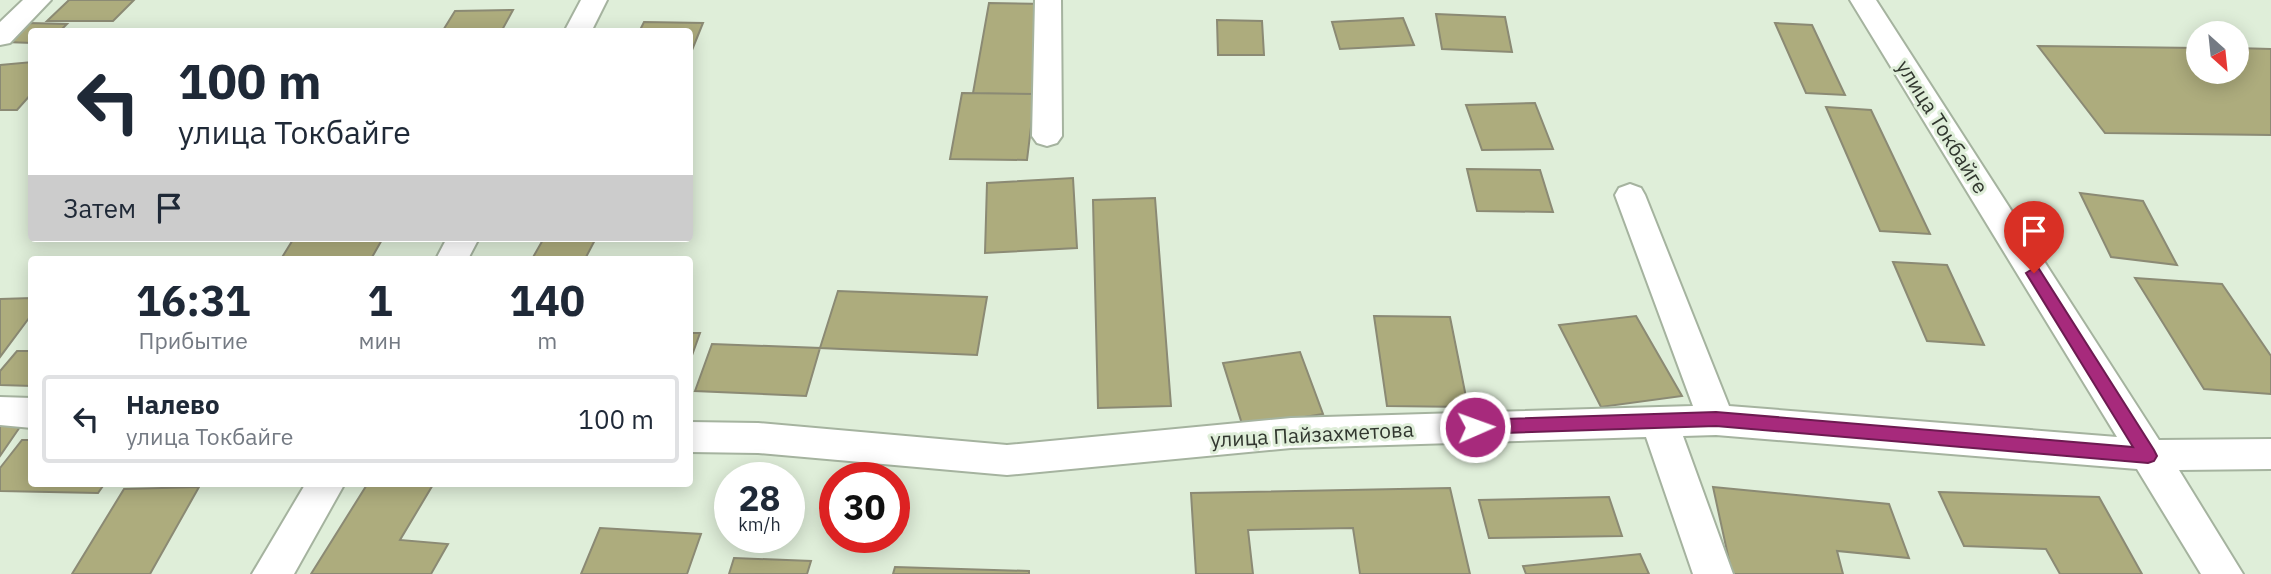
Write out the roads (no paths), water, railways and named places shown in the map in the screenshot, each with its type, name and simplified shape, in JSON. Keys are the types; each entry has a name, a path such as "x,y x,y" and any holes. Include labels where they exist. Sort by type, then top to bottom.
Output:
{"street":[{"path":"0,37 37,0"},
{"path":"579,28 594,0"},
{"path":"1047,136 1048,0"},
{"name":"улица Токбайге","path":"1863,0 2223,574"},
{"path":"1630,195 1716,419"},
{"path":"0,411 28,413"},
{"name":"улица Пайзахметова","path":"693,437 758,439 1007,460 1292,433 1716,419 2148,456 2271,454"},
{"path":"1659,421 1713,574"},
{"path":"272,574 324,487"}]}
